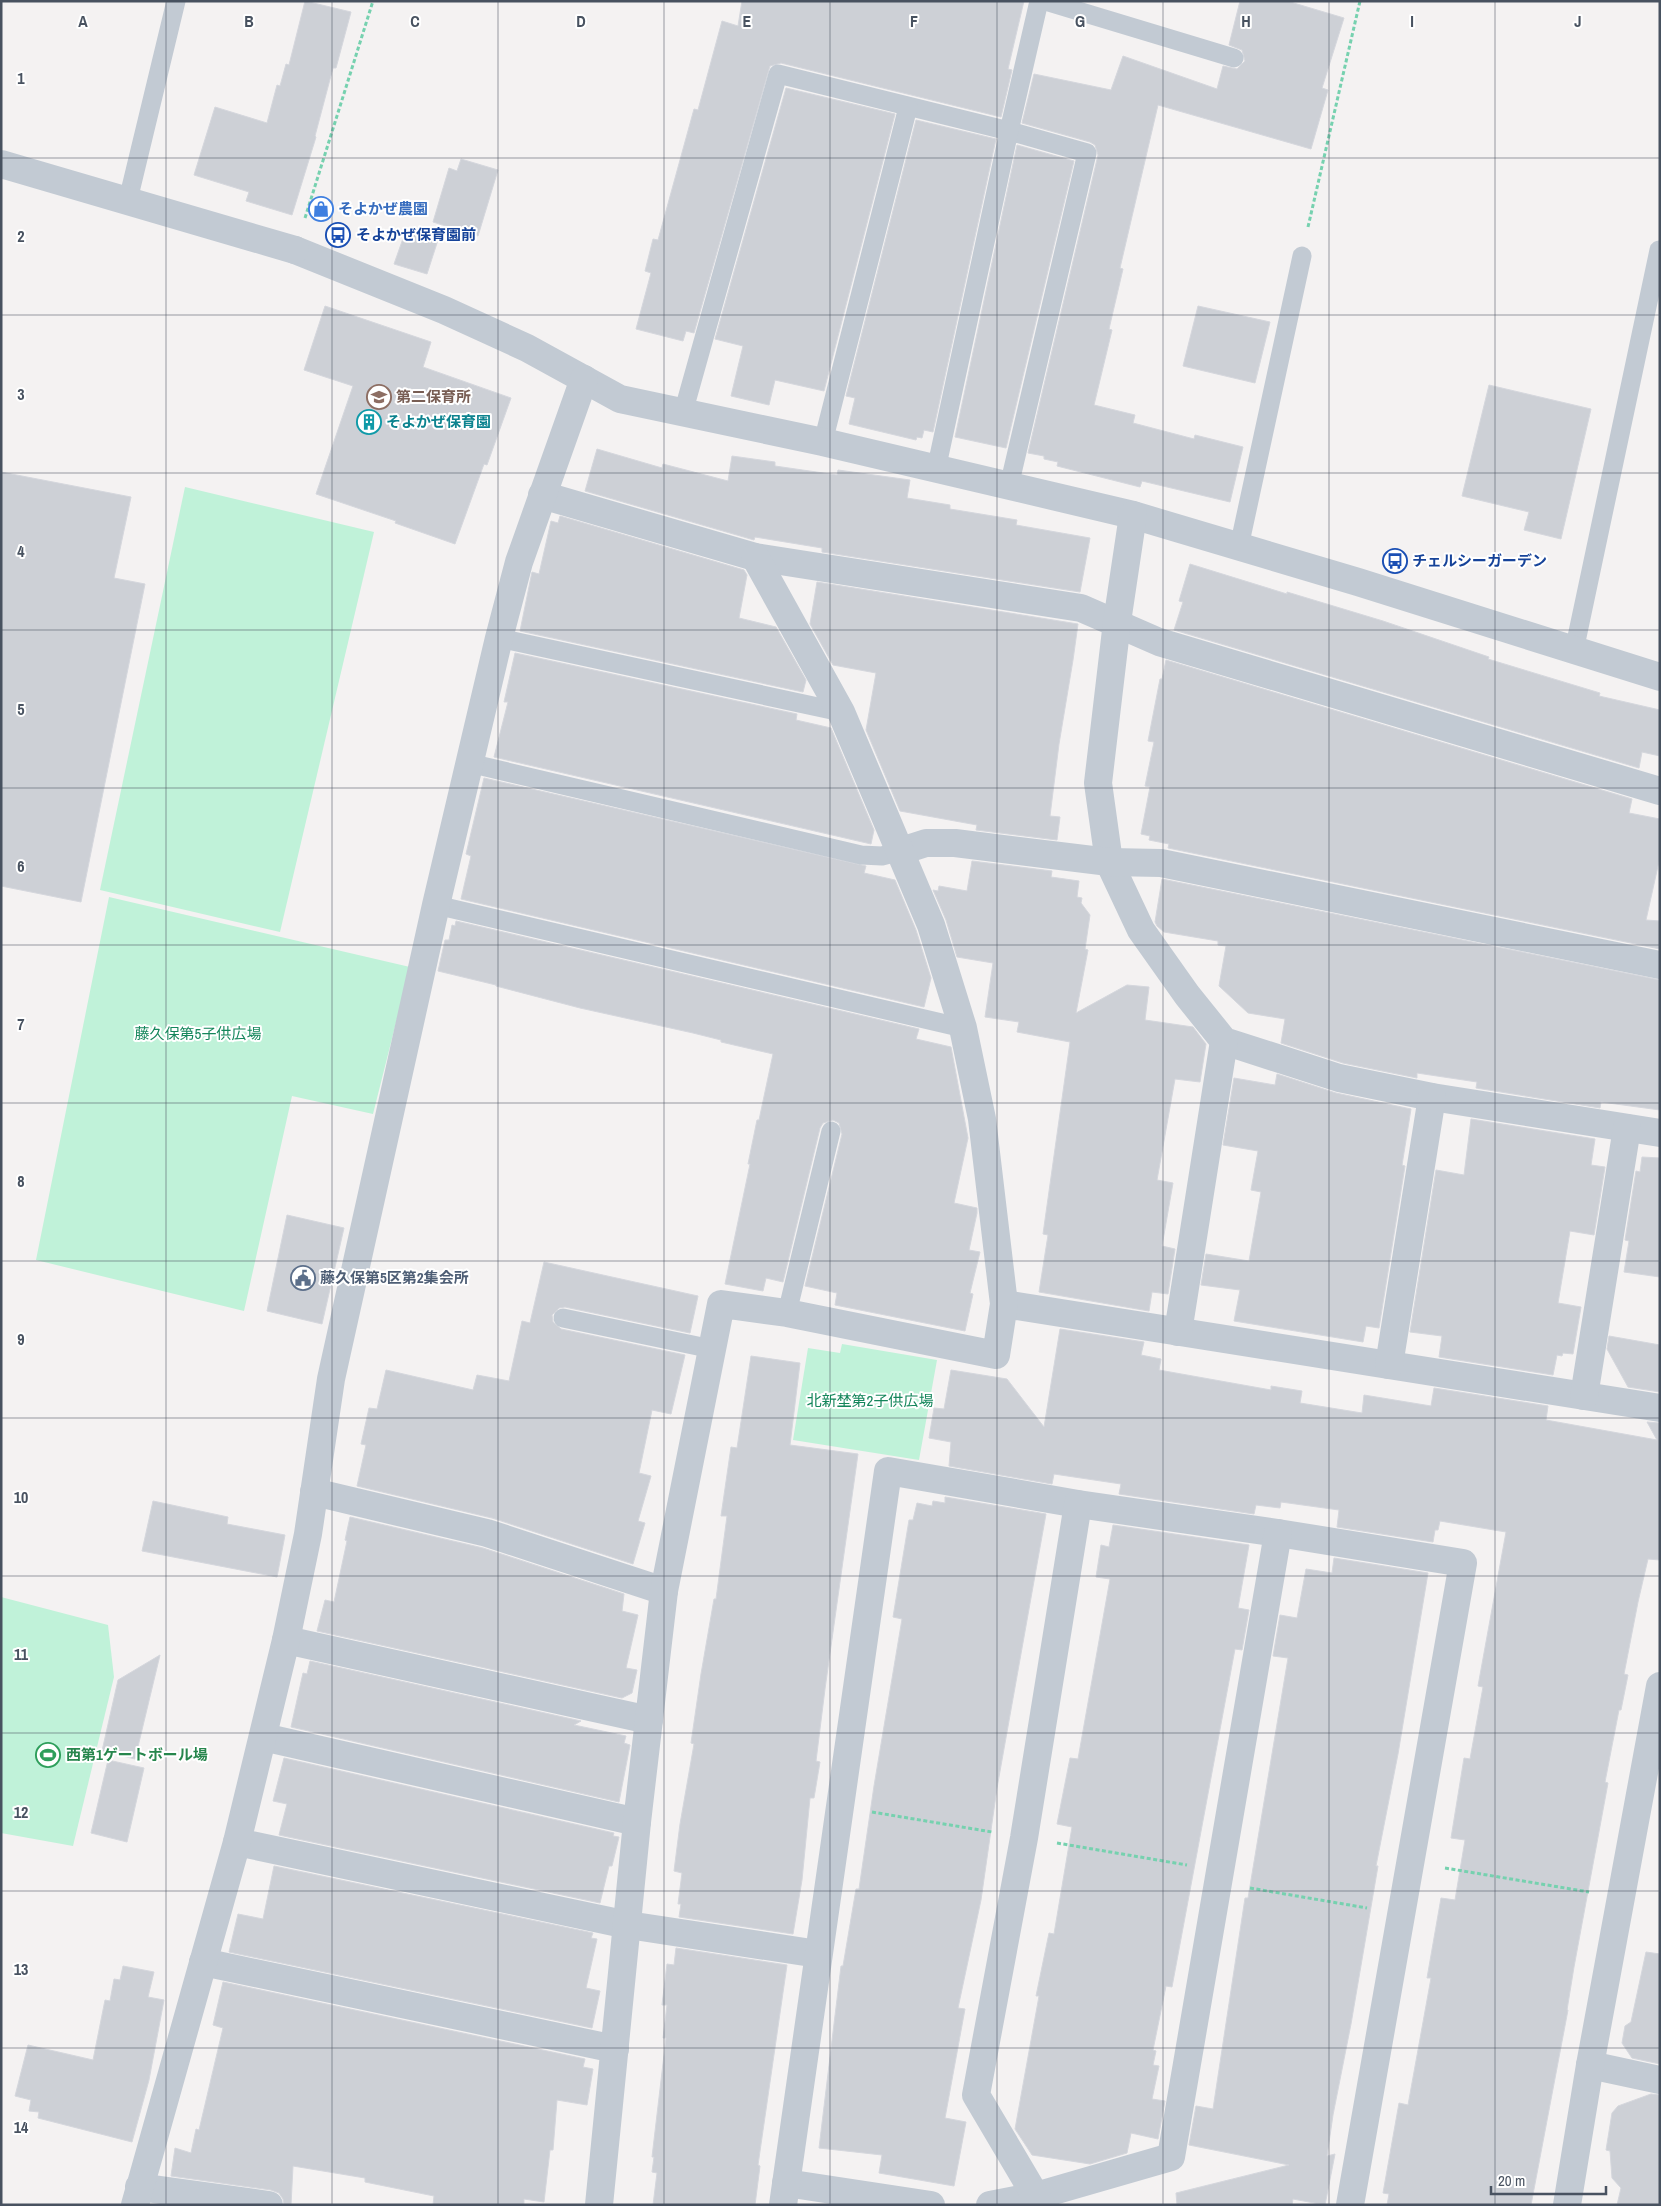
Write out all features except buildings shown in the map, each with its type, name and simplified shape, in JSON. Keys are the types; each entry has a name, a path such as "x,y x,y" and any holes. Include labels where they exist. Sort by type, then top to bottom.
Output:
{"street":[{"path":"1,164 295,250 444,310 527,348 620,399 823,442 1133,515 1358,582 1574,652 1660,677"},
{"path":"269,2205 137,2196 237,1842 286,1640 308,1534 331,1379 436,905 498,638 519,562 584,379"},
{"path":"542,495 755,557 1080,608 1117,622 1159,642 1660,791"},
{"path":"1133,515 1117,622 1098,783 1109,862 1141,930 1187,995 1224,1042 1339,1078 1432,1097 1660,1133"},
{"path":"599,2205 616,2049 637,1822 664,1591 721,1304 787,1313 996,1355 1004,1304 982,1120 963,1028 931,925 841,712 755,557"},
{"path":"901,851 926,843 955,843 1109,862 1161,863 1660,965"},
{"path":"1178,1332 1224,1042"},
{"path":"1389,1365 1432,1097"},
{"path":"1584,1396 1627,1128"},
{"path":"1004,1304 1660,1408"},
{"path":"931,2205 785,2194 888,1471 1078,1504 1278,1533 1463,1563 1350,2205"},
{"path":"314,1492 487,1533 664,1591"},
{"path":"1038,2200 976,2094 1024,1838 1078,1504"},
{"path":"990,2205 1038,2200 1171,2157 1225,1851 1278,1533"},
{"path":"286,1640 649,1720"},
{"path":"1567,2205 1590,2065 1660,1686"},
{"path":"262,1737 637,1822"},
{"path":"237,1842 628,1925 818,1954"},
{"path":"203,1962 616,2049"},
{"path":"1590,2065 1660,2080"}],"lane":[{"path":"128,200 176,1"},
{"path":"936,470 1008,131 1039,1"},
{"path":"1044,1 1234,58"},
{"path":"683,413 778,74 1008,131 1087,153 1009,486"},
{"path":"823,442 908,107"},
{"path":"1574,652 1659,250"},
{"path":"1239,547 1302,256"},
{"path":"498,638 841,712"},
{"path":"469,763 861,855 882,856 901,851"},
{"path":"436,905 963,1028"},
{"path":"787,1313 831,1131"},
{"path":"563,1318 712,1349"}],"path":[{"path":"295,250 373,1"},
{"path":"1302,256 1360,1"},
{"path":"1409,1862 1622,1897"},
{"path":"1218,1883 1400,1914"}],"green space":[{"path":"185,487 374,532 280,932 100,890"},
{"name":"藤久保第5子供広場","path":"109,897 410,967 373,1114 292,1096 244,1311 36,1260"},
{"name":"北新埜第2子供広場","path":"842,1344 937,1360 919,1460 793,1440 808,1348 840,1353"},
{"name":"西第1ゲートボール場","path":"1,1597 108,1625 114,1677 73,1846 1,1833"}],"place":[{"name":"そよかぜ農園","path":"321,209"},
{"name":"そよかぜ保育園前","path":"338,235"},
{"name":"第二保育所","path":"379,397"},
{"name":"そよかぜ保育園","path":"369,422"},
{"name":"チェルシーガーデン","path":"1395,561"},
{"name":"藤久保第5区第2集会所","path":"303,1278"},
{"name":"西第1ゲートボール場","path":"48,1755"}]}
